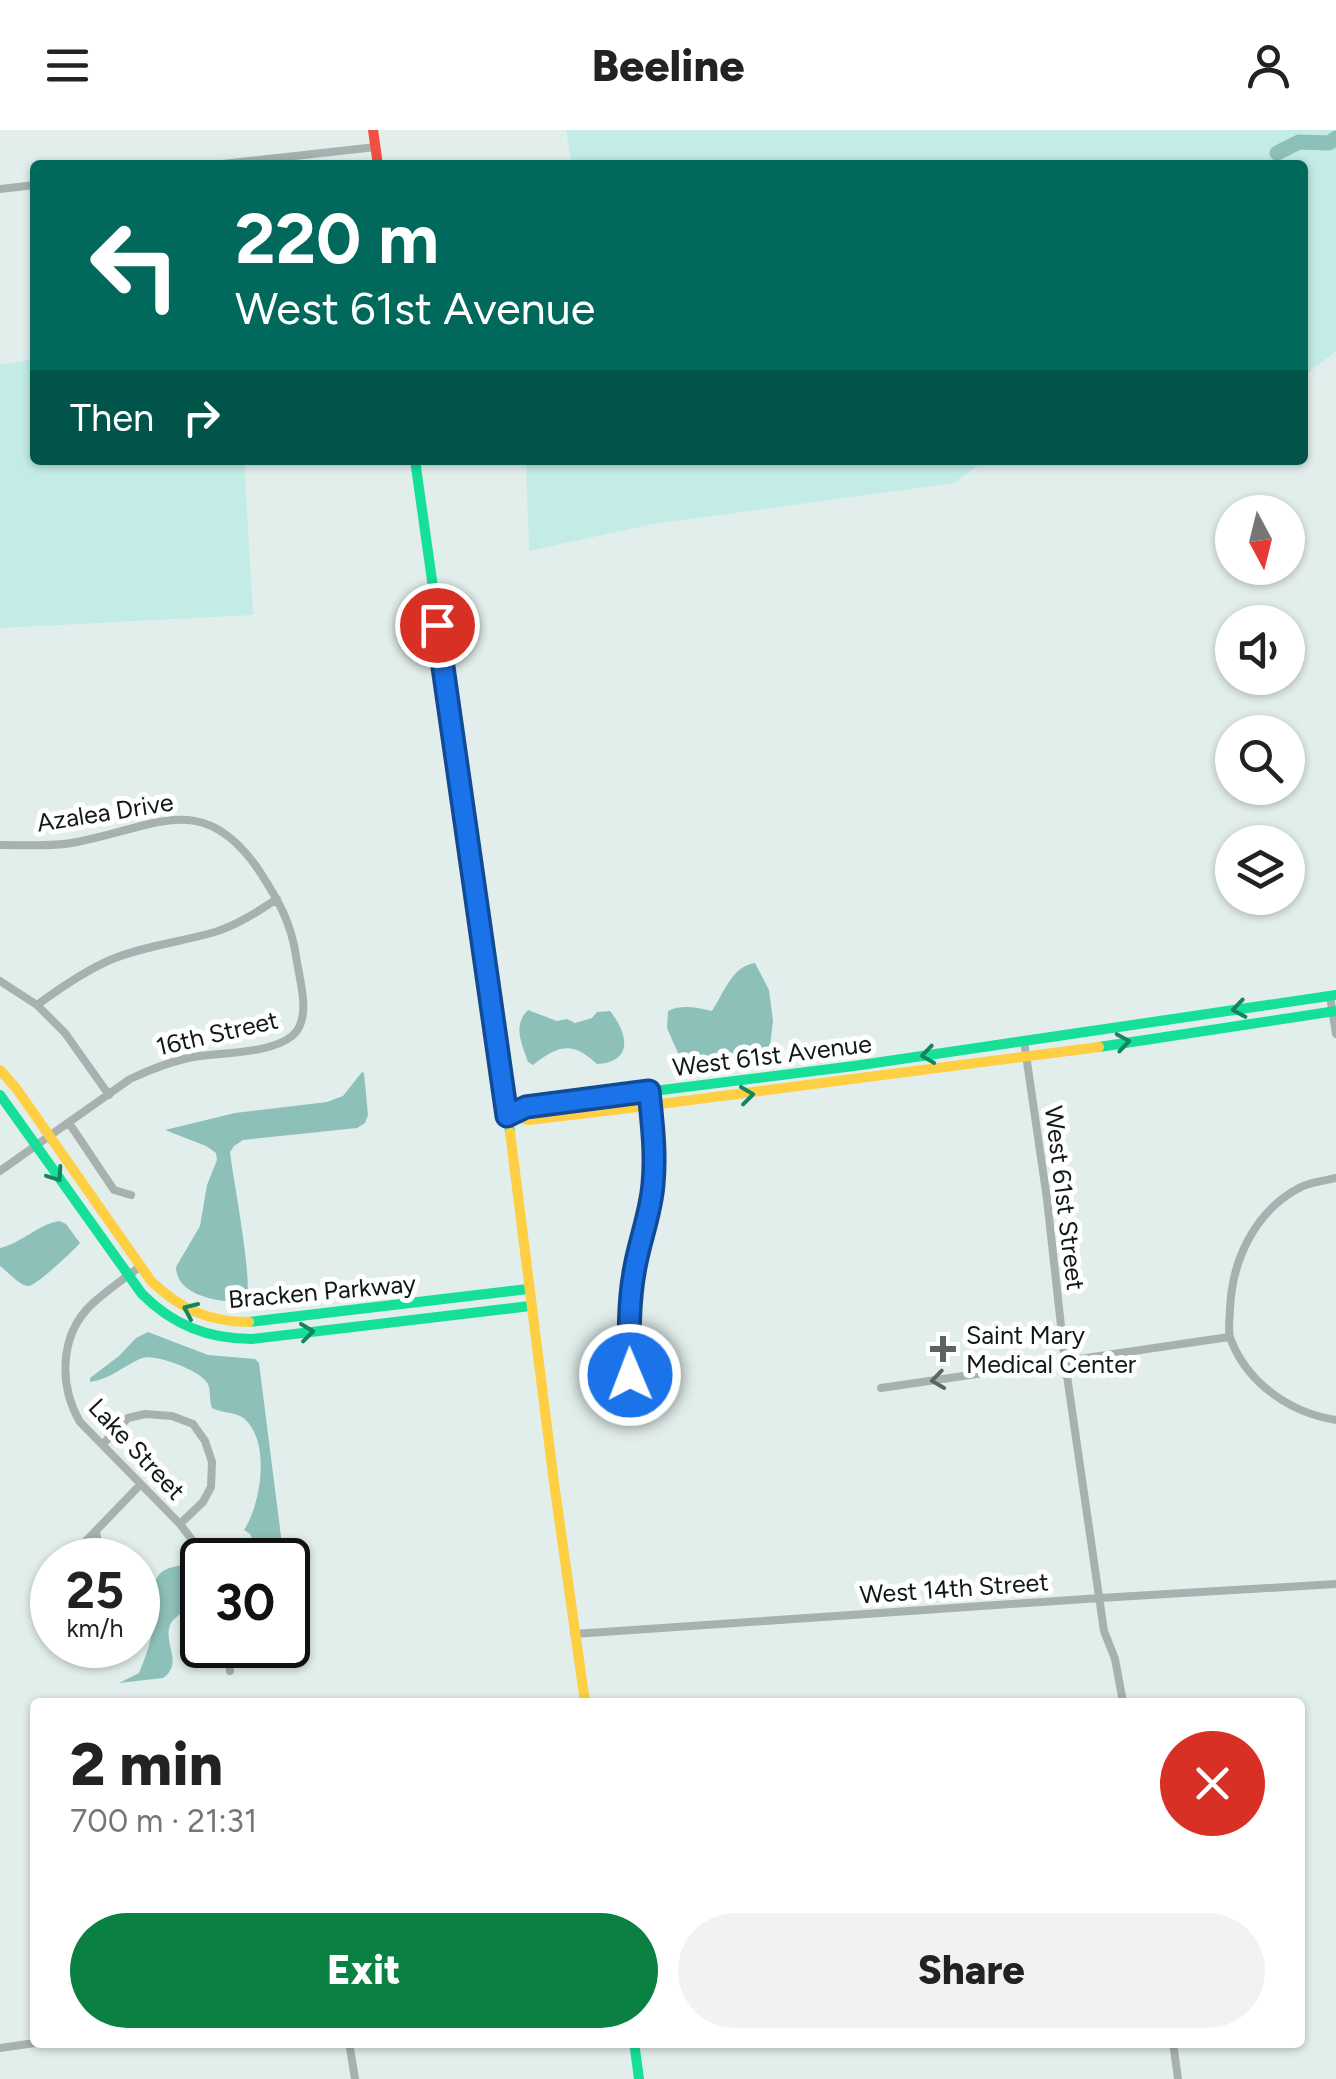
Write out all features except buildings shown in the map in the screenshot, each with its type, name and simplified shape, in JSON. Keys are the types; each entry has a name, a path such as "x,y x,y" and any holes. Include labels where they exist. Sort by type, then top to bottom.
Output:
{"main road":[{"path":"373,130 377,160"},
{"path":"416,465 583,1698"},
{"name":"West 61st Avenue","path":"507,1116 526,1107 854,1066 1333,995"},
{"name":"West 61st Avenue","path":"507,1116 529,1120 650,1107 1334,1011"},
{"name":"Bracken Parkway","path":"0,1070 151,1281 170,1301 198,1315 229,1324 528,1289"},
{"name":"Bracken Parkway","path":"0,1096 150,1303 192,1330 211,1336 252,1338 530,1306"},
{"path":"635,2048 640,2079"}],"street":[{"path":"258,160 376,147"},
{"path":"0,189 30,186"},
{"name":"Azalea Drive","path":"0,845 76,842 170,820 194,819 232,837 278,899"},
{"path":"37,1005 78,976 112,959 219,930 245,920 278,899"},
{"name":"16th Street","path":"0,1170 130,1079 188,1058 273,1046 294,1035 302,1021 303,1002 292,931 278,899"},
{"path":"0,982 37,1005 66,1032 109,1095"},
{"path":"1333,995 1336,1034"},
{"name":"West 61st Street","path":"1024,1041 1104,1630 1116,1659 1122,1698"},
{"path":"630,1375 629,1305 653,1184 649,1091"},
{"path":"69,1123 114,1190 131,1195"},
{"path":"1336,1178 1301,1186 1276,1205 1254,1230 1238,1258 1231,1288 1229,1337 1256,1378 1280,1400 1314,1417 1336,1420"},
{"name":"Lake Street","path":"141,1266 89,1307 74,1329 66,1352 69,1403 80,1422 190,1538"},
{"path":"388,1306 390,1322"},
{"path":"881,1388 1229,1337"},
{"path":"103,1444 128,1418 146,1414 172,1416 192,1424 205,1441 212,1462 211,1486 203,1502 180,1524"},
{"path":"90,1538 140,1485"},
{"path":"96,1532 97,1538"},
{"name":"West 14th Street","path":"574,1634 1336,1584"},
{"path":"0,2048 30,2044"},
{"path":"350,2048 355,2079"},
{"path":"1175,2048 1178,2079"}],"shaded area":[{"path":"566,130 1336,130 1336,351 1308,373 1308,160 571,160"},
{"path":"30,360 30,465 244,465 253,615 0,628 0,365"},
{"path":"526,465 978,465 954,483 653,524 529,551"},
{"path":"755,963 769,990 773,1021 770,1046 764,1053 725,1062 699,1062 678,1053 667,1028 668,1011 685,1007 712,1011 734,975"},
{"path":"528,1010 575,1023 592,1018 597,1012 610,1011 624,1037 622,1052 609,1062 597,1064 580,1052 565,1048 533,1065 528,1062 520,1035 520,1022"},
{"path":"362,1072 368,1115 357,1128 243,1140 234,1146 230,1152 245,1254 246,1302 192,1292 178,1277 176,1267 200,1226 216,1153 165,1130 235,1113 327,1102 343,1096"},
{"path":"59,1221 80,1243 38,1281 25,1285 0,1266 0,1248"},
{"path":"148,1332 208,1355 255,1359 259,1363 281,1538 252,1538 244,1530 259,1489 257,1440 242,1417 212,1408 204,1379 178,1364 148,1357 90,1382 136,1338"},
{"path":"180,1566 180,1614 169,1632 172,1666 163,1678 119,1683 141,1668 160,1668 160,1574"}],"waterway":[{"path":"1277,153 1299,142 1329,143 1336,138"}],"traffic: fast":[{"path":"416,465 510,1132"},
{"path":"507,1116 526,1107 854,1066 1336,995"},
{"path":"1099,1047 1336,1011"},
{"path":"0,1095 142,1294 166,1314 192,1328 252,1339 530,1306"},
{"path":"249,1322 528,1289"},
{"path":"635,2048 639,2079"}],"traffic: slow":[{"path":"508,1116 529,1120 1099,1047"},
{"path":"0,1070 151,1281 196,1312 221,1320 249,1322"},
{"path":"510,1132 584,1698"}],"traffic: jam":[{"path":"373,130 377,160"}],"place":[{"name":"Saint Mary Medical Center","path":"943,1349"}],"route":[{"path":"437,625 507,1116 526,1107 649,1091 653,1184 629,1305 630,1375"}]}
